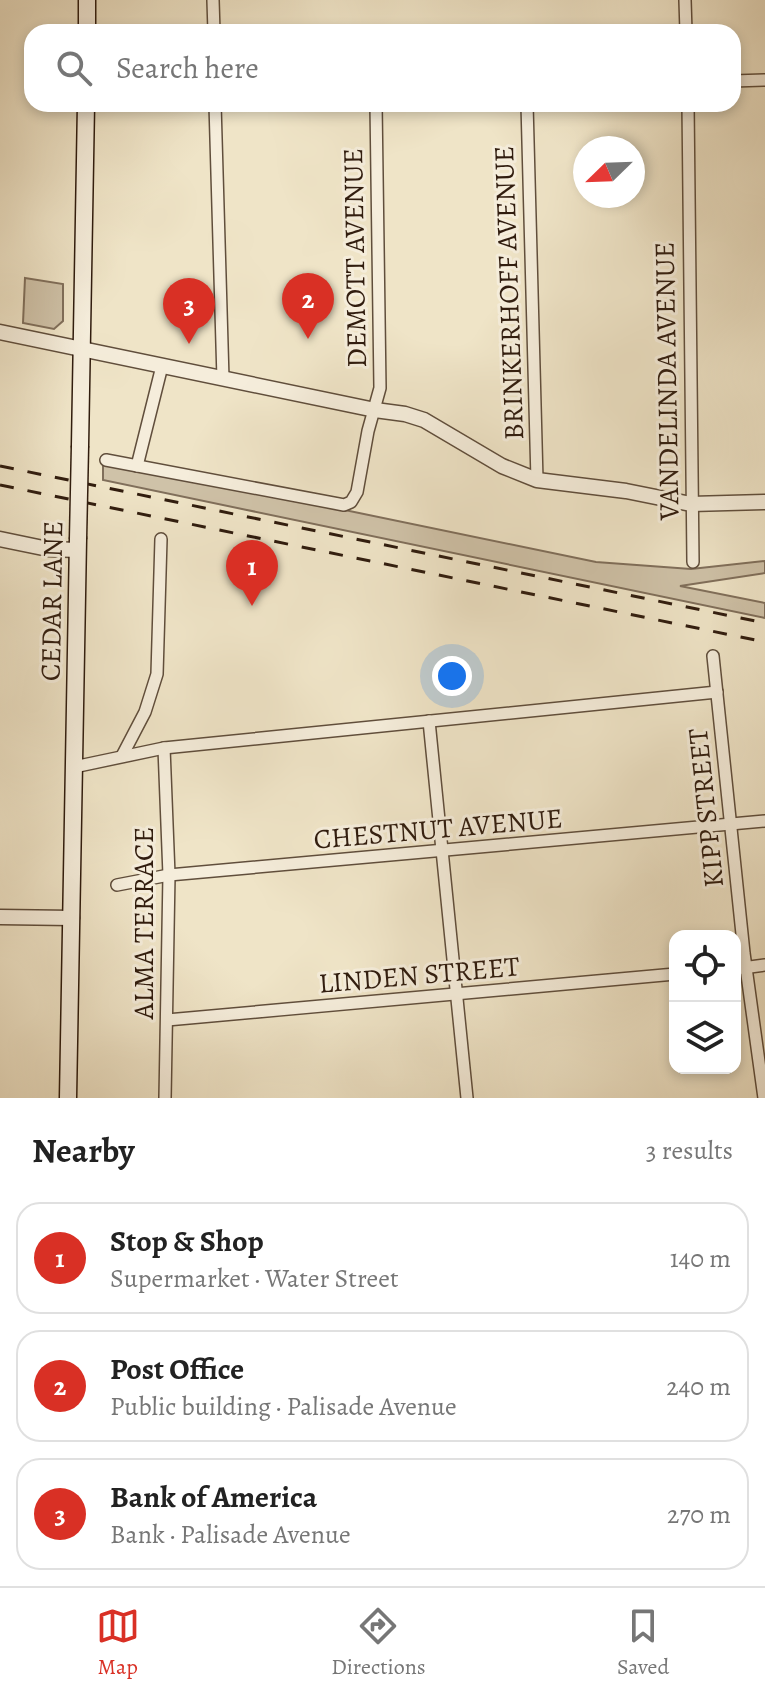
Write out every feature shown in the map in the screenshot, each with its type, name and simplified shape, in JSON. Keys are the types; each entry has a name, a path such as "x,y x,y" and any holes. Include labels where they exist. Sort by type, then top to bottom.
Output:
{"main road":[{"path":"87,0 87,24"},
{"name":"CEDAR LANE","path":"68,1098 86,112"}],"street":[{"path":"213,0 214,24"},
{"path":"685,0 686,24"},
{"path":"741,81 765,80"},
{"path":"215,112 223,379"},
{"name":"DEMOTT AVENUE","path":"137,466 344,505 351,502 357,492 368,431 380,388 376,112"},
{"name":"BRINKERHOFF AVENUE","path":"527,112 537,480"},
{"name":"VANDELINDA AVENUE","path":"688,112 693,562"},
{"path":"0,332 405,414 424,420 502,466 537,480 626,491 691,504 765,502"},
{"path":"106,460 137,466 162,366"},
{"path":"0,539 48,549 78,544"},
{"path":"122,756 145,712 157,674 161,539"},
{"name":"KIPP STREET","path":"713,656 732,825 738,930"},
{"path":"74,767 164,748 717,692"},
{"path":"429,721 467,1098"},
{"name":"ALMA TERRACE","path":"164,748 169,875 165,1098"},
{"name":"CHESTNUT AVENUE","path":"117,885 169,875 441,853 765,821"},
{"path":"0,917 72,918"},
{"path":"741,968 765,965"},
{"name":"KIPP STREET","path":"741,973 764,1098"},
{"name":"LINDEN STREET","path":"167,1020 669,975"}],"shaded area":[{"path":"25,278 63,284 63,321 54,329 23,323"},
{"path":"103,460 596,562 691,569 765,561 765,573 680,586 765,603 765,618 103,480"}],"railway":[{"path":"0,466 765,623"},
{"path":"0,485 765,642"}],"place":[{"name":"Post Office","path":"308,339"},
{"name":"Bank of America","path":"189,344"},
{"name":"Stop & Shop","path":"252,606"}]}
